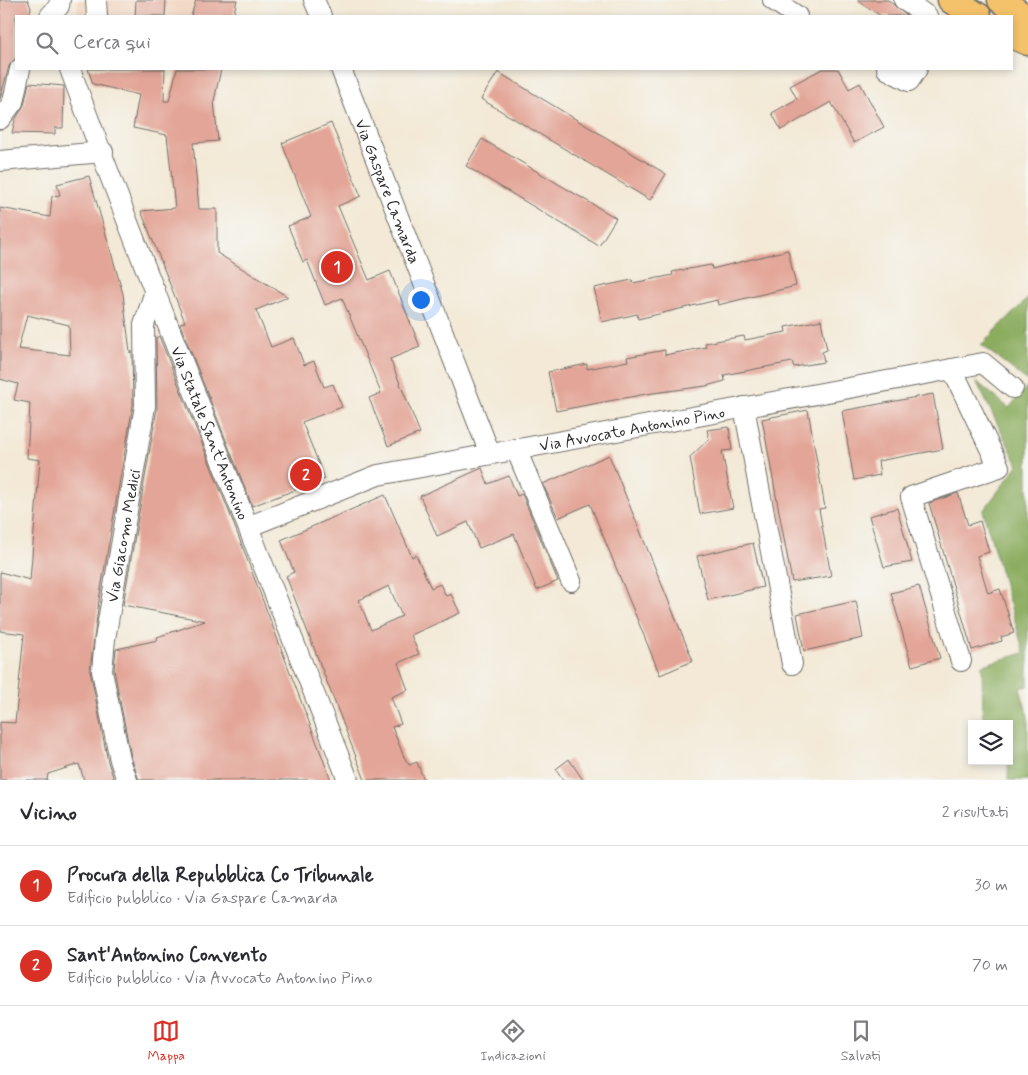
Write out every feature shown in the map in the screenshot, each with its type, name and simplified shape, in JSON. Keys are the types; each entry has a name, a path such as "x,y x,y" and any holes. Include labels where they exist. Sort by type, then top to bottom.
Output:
{"main road":[{"path":"951,0 976,15"},
{"path":"1001,0 1028,20"},
{"path":"1013,35 1028,42"}],"street":[{"path":"43,0 50,15"},
{"path":"51,15 59,6 60,0"},
{"path":"96,0 97,15"},
{"path":"314,0 321,15"},
{"path":"772,0 795,15"},
{"path":"904,0 926,15"},
{"name":"Via Gaspare Camarda","path":"341,70 490,454"},
{"path":"889,70 909,81 917,70"},
{"path":"0,119 13,102 18,75"},
{"name":"Via Statale Sant'Antonino","path":"73,76 348,780"},
{"path":"0,161 103,152"},
{"name":"Via Giacomo Medici","path":"128,780 120,760 102,671 105,639 144,406 144,325 155,290"},
{"name":"Via Avvocato Antonino Pino","path":"250,526 378,475 952,368 983,363 1014,388"},
{"path":"952,368 999,468 911,497 961,661"},
{"path":"744,407 792,664"},
{"path":"516,449 571,581"}],"shaded area":[{"path":"77,0 196,0 191,15 78,15"}],"green space":[{"path":"1028,298 1028,381 981,345"},
{"path":"976,381 1009,408 1028,385 1028,686 1020,688 1028,717 1028,780 1008,780 1008,765 1013,765 1013,720 983,720 982,665 1024,653 983,511 1018,465"}],"building":[{"path":"0,0 28,0 31,8 29,15 15,15 15,59 9,66 0,99"},
{"path":"136,0 166,0 165,15 135,15"},
{"path":"196,0 237,0 233,15 191,15"},
{"path":"857,0 888,0 906,15 880,15"},
{"path":"88,70 165,70 164,101 169,101 177,70 221,70 214,101 218,141 193,143 199,209 217,209 217,253 288,297 256,310 271,347 294,338 304,365 314,361 324,387 333,384 342,407 302,422 325,479 252,506 180,324 185,322 141,211 175,208 167,135 133,128 139,95 93,84"},
{"path":"820,70 839,70 849,89 860,83 884,127 854,143 831,102 781,130 772,113 797,99 790,86"},
{"path":"498,72 666,174 650,200 481,99"},
{"path":"29,83 64,86 63,128 55,128 55,134 12,133 15,120 24,105"},
{"path":"331,123 361,196 338,206 369,280 390,271 420,347 390,359 420,433 388,446 369,398 381,393 342,298 325,305 307,260 303,262 288,226 311,217 282,143"},
{"path":"482,139 616,218 599,246 466,166"},
{"path":"89,176 123,294 130,353 132,351 133,405 99,600 90,670 108,762 114,780 84,780 79,764 48,774 47,780 0,780 0,722 15,723 24,634 0,631 0,572 30,580 40,460 27,458 30,403 14,400 18,384 0,379 0,208 50,217 52,196 60,195 57,184","holes":["27,315 69,325 70,355 18,349"]},
{"path":"788,250 796,286 718,305 717,300 638,319 637,314 602,322 594,288 632,280 633,283 673,275 672,272 711,265 712,269"},
{"path":"821,320 827,350 822,352 824,362 794,367 792,362 724,375 725,381 706,386 646,394 556,411 548,372 587,364 587,369 628,361 627,357 665,350 665,355 706,347 705,343 744,336 745,340 786,332 785,327"},
{"path":"159,336 230,514 331,780 139,780 131,757 114,670 116,649 158,640 157,637 205,621 123,605 157,408 156,338"},
{"path":"933,394 943,449 878,461 880,475 854,480 842,411"},
{"path":"808,410 825,508 819,509 831,576 792,582 762,419"},
{"path":"729,427 732,450 722,451 733,508 700,514 690,457 709,439 707,430"},
{"path":"609,455 693,661 660,675 590,504 558,518 543,484"},
{"path":"482,468 488,484 509,476 517,496 522,494 558,581 537,590 514,534 479,548 468,522 437,536 420,496"},
{"path":"958,493 968,525 980,521 989,552 977,556 988,593 1000,589 1014,633 1001,637 1002,641 972,650 929,503"},
{"path":"385,495 412,557 416,555 431,588 440,584 446,596 451,594 460,613 411,635 419,654 398,663 408,690 391,697 401,724 392,727 404,757 409,765 417,762 424,780 365,780 286,576 294,572 281,540","holes":["389,586 402,616 371,630 359,600"]},
{"path":"897,508 912,562 884,567 869,516"},
{"path":"753,543 763,587 708,600 697,556"},
{"path":"919,586 940,658 912,666 891,593"},
{"path":"856,601 863,638 804,651 797,614"},
{"path":"569,759 583,780 563,780 556,769"}],"place":[{"name":"Procura della Repubblica Co Tribunale","path":"337,267"},
{"name":"Sant'Antonino Convento","path":"306,475"}]}
